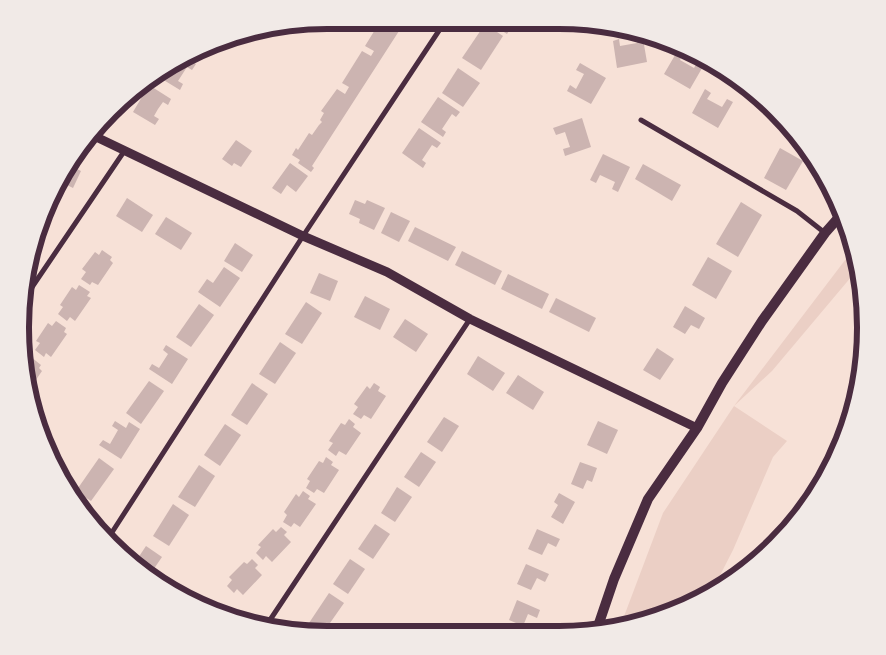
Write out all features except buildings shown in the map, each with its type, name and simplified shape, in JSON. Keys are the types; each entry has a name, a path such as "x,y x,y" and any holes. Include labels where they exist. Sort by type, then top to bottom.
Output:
{"main road":[{"path":"599,624 614,579 648,499 697,428 762,321 825,233 837,219"}],"street":[{"path":"111,534 303,236 440,29"},
{"path":"642,120 797,210 825,233"},
{"path":"97,137 303,236 387,272 470,318 697,428"},
{"path":"31,289 125,150"},
{"path":"269,621 470,318"}],"shaded area":[{"path":"848,256 853,275 772,371 734,406"},
{"path":"734,406 787,441 773,457 733,550 718,580 673,604 623,619 663,513"}]}
